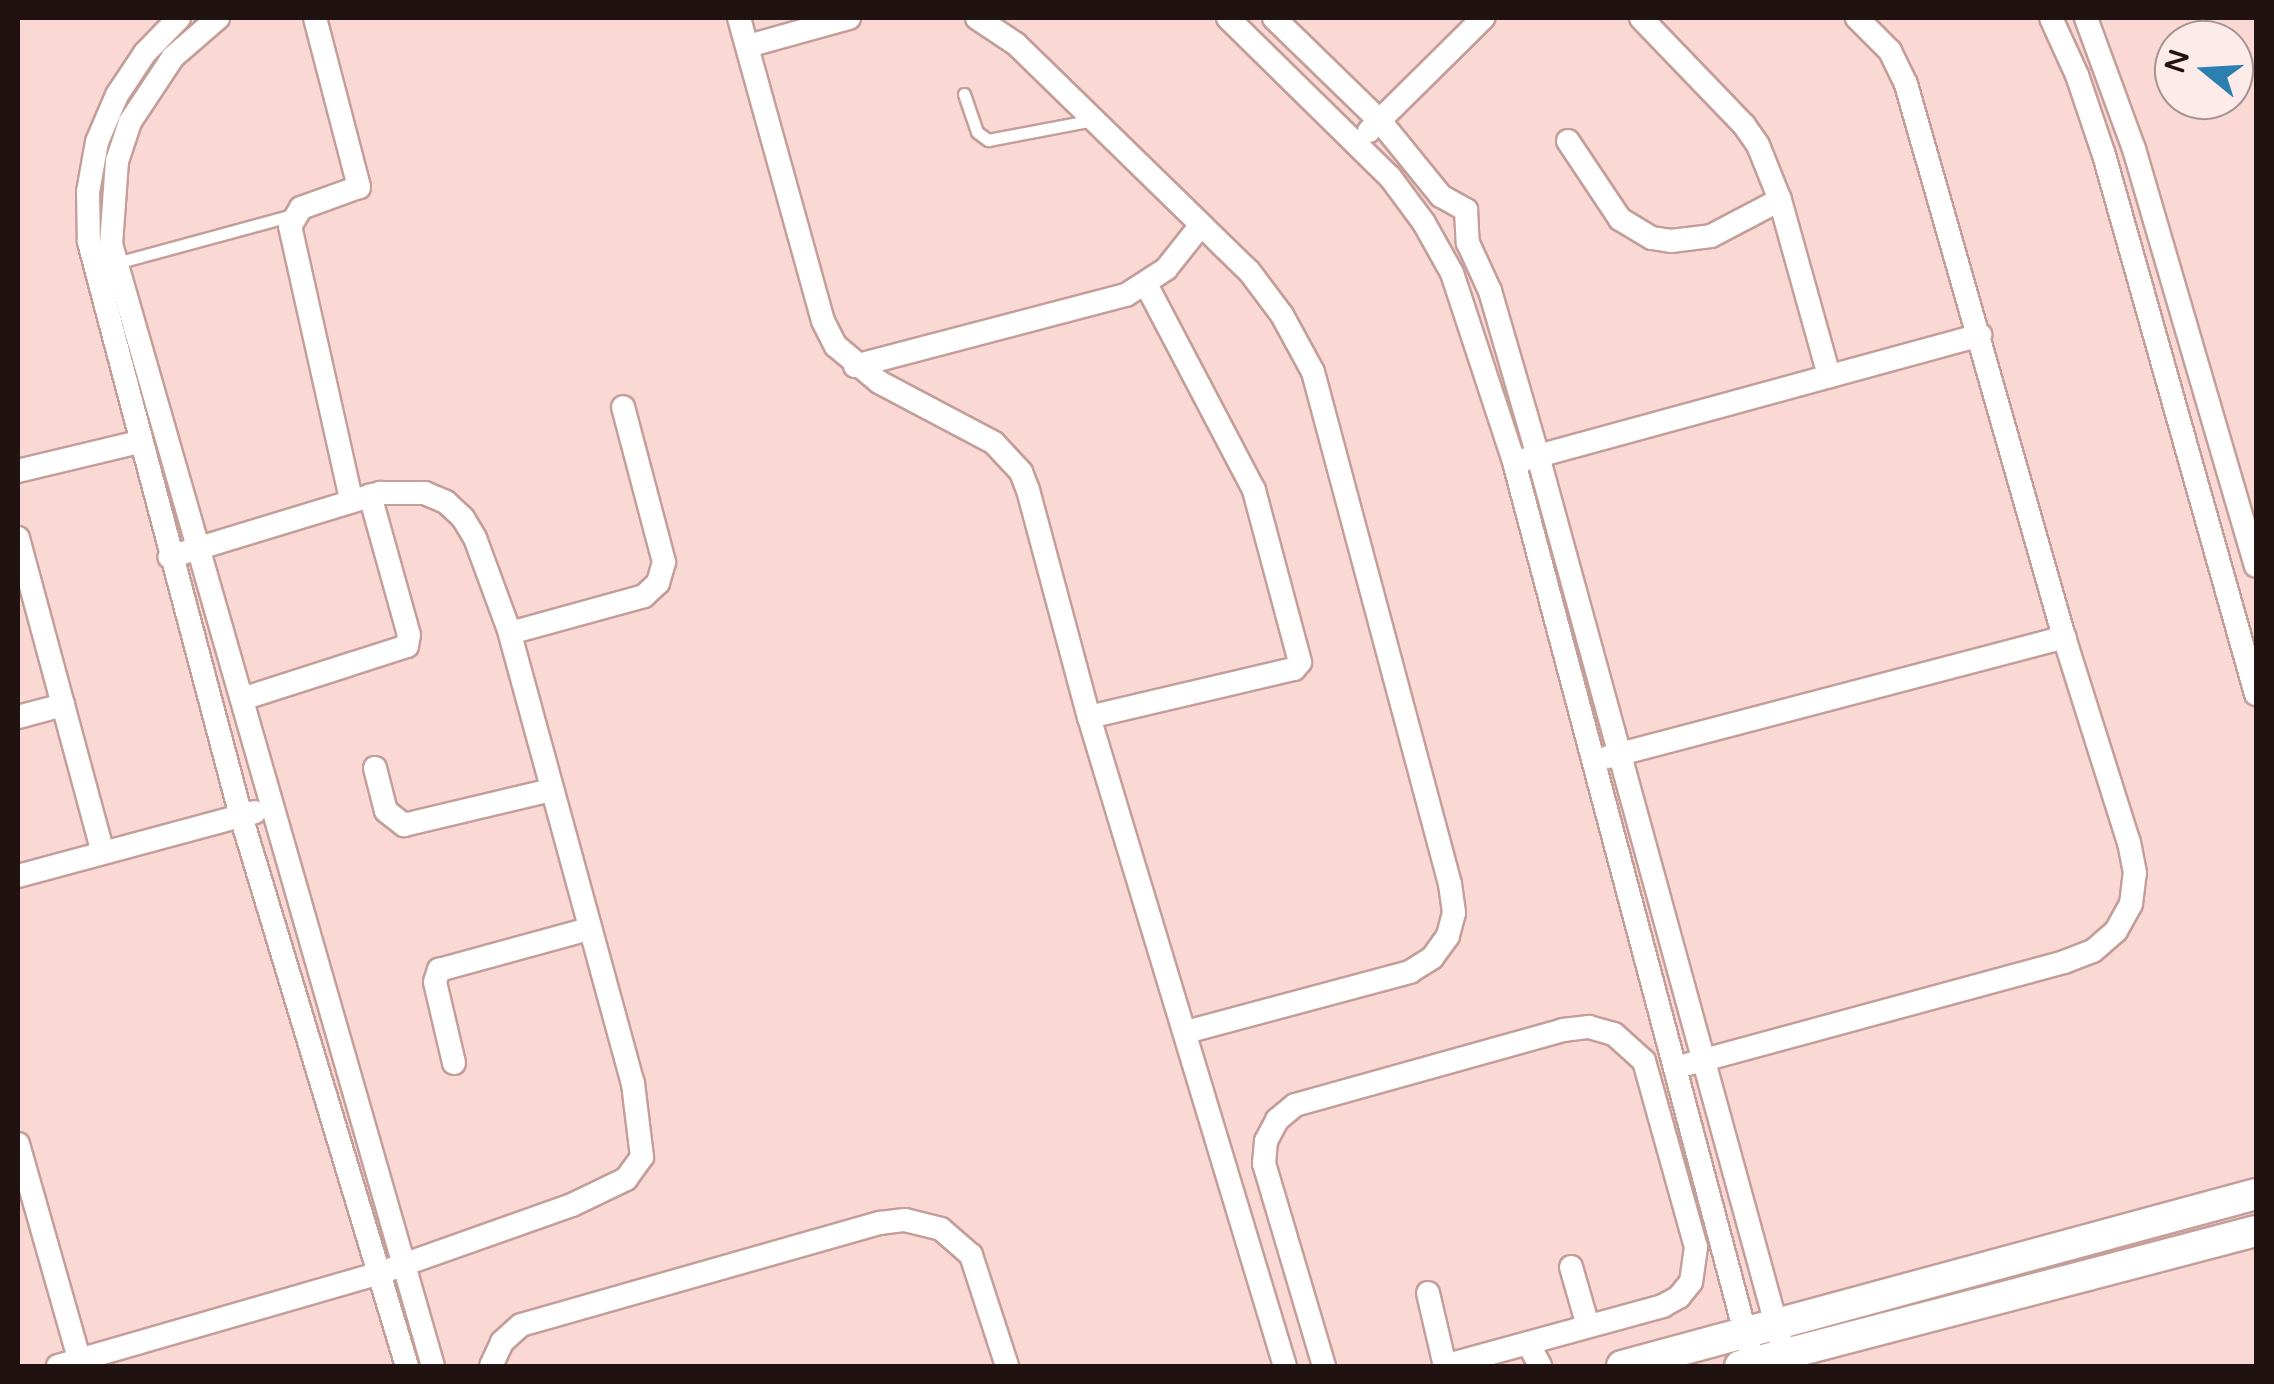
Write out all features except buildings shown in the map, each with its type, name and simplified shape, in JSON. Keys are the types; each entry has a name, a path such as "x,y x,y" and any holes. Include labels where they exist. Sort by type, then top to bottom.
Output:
{"street":[{"path":"179,18 145,53 117,95 97,142 88,192 96,281 242,816 407,1366"},
{"path":"218,18 173,58 130,122 111,202 116,262 433,1366"},
{"path":"242,699 407,646 409,635 360,497 290,226 293,215 359,187 315,18"},
{"path":"740,18 823,321 836,346 855,366 994,443 1021,472 1088,716 1285,1366"},
{"path":"748,46 849,18"},
{"path":"977,18 1016,44 1249,271 1282,315 1312,372 1454,913 1448,936 1432,958 1410,972 1186,1032"},
{"path":"1228,18 1358,143 1424,223 1452,273 1514,462 1676,1067 1745,1332 1750,1365 1786,1360 2256,1231"},
{"path":"1274,18 1380,121 1440,196 1466,210 1468,243 1490,292 1538,456 1786,1360"},
{"path":"1358,143 1483,18"},
{"path":"1641,18 1744,124 1770,171 1829,376"},
{"path":"1676,1067 2064,962 2093,951 2116,931 2130,904 2135,874 1906,84 1890,51 1857,18"},
{"path":"2050,18 2077,75 2104,156 2256,694"},
{"path":"2086,18 2134,150 2256,566"},
{"path":"1568,140 1620,219 1652,238 1670,242 1711,236 1780,200"},
{"path":"855,366 1107,301 1146,284 1186,248 1201,225"},
{"path":"1088,716 1294,669 1300,659 1254,490 1146,284"},
{"path":"1514,462 1980,334"},
{"path":"510,634 644,596 658,583 664,562 623,407"},
{"path":"18,472 139,442"},
{"path":"18,1144 69,1364 380,1273 572,1205 626,1180 642,1157 640,1114 510,634 475,538 463,518 425,492 360,497 170,557"},
{"path":"18,543 103,852"},
{"path":"1593,761 2064,637"},
{"path":"18,717 63,705"},
{"path":"375,768 386,811 404,825 550,790"},
{"path":"18,876 272,807"},
{"path":"454,1063 434,982 439,970 590,928"},
{"path":"1324,1366 1266,1175 1266,1141 1276,1120 1295,1105 1564,1030 1589,1027 1626,1041 1644,1061 1697,1260 1691,1282 1671,1302 1588,1326 1518,1353 1444,1366 1428,1294"},
{"path":"1622,1366 2256,1194"},
{"path":"491,1366 502,1342 521,1326 880,1223 905,1220 941,1229 971,1255 1006,1366"},
{"path":"1571,1267 1588,1326"},
{"path":"1518,1353 1540,1366"}],"lane":[{"path":"964,94 977,132 988,140 1094,120"},
{"path":"116,262 293,215"}]}
